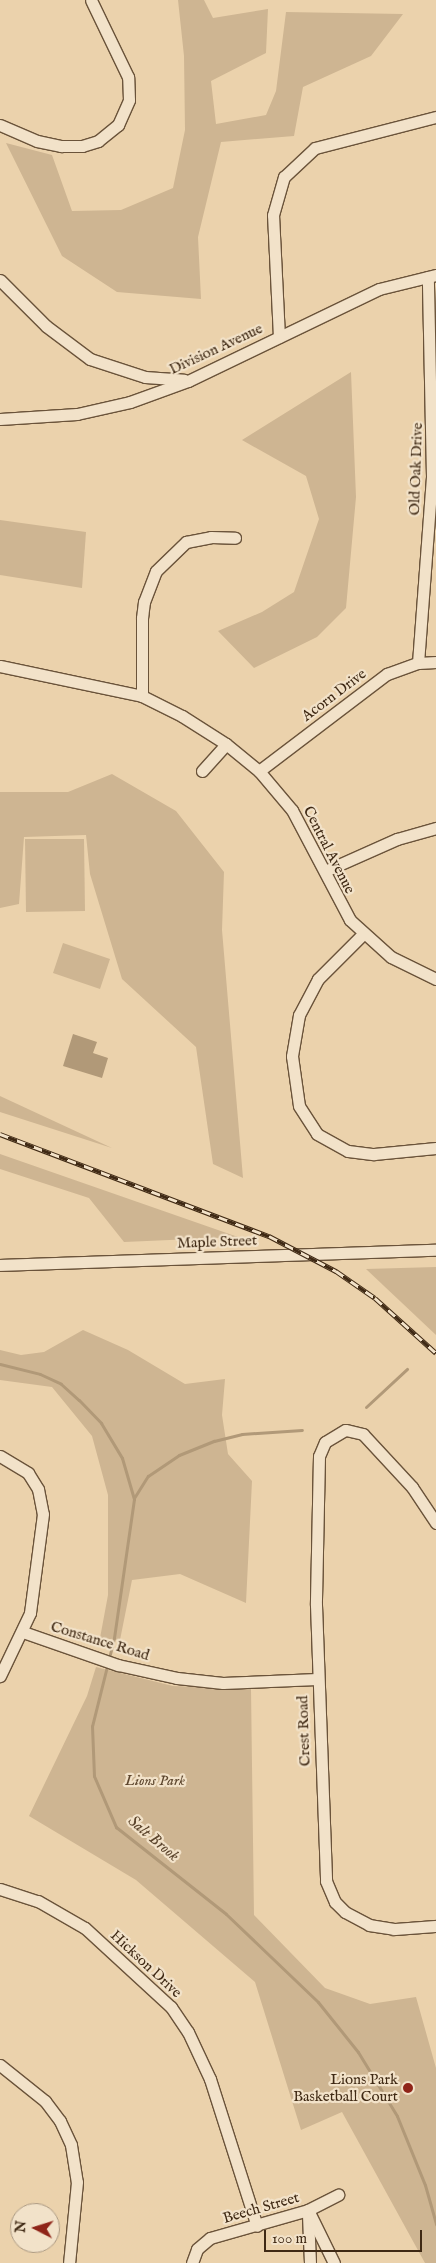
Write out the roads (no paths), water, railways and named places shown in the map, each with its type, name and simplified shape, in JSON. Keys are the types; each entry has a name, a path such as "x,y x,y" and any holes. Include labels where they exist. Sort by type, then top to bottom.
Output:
{"street":[{"path":"0,125 37,141 61,146 82,146 98,141 118,126 129,100 128,77 91,0"},
{"path":"279,337 273,215 284,177 303,156 320,146 436,117"},
{"name":"Division Avenue","path":"0,419 77,414 130,402 188,381 378,289 432,276"},
{"name":"Old Oak Drive","path":"418,663 432,476 434,412 432,276"},
{"path":"0,280 46,326 90,359 145,377 188,381"},
{"path":"142,696 142,618 144,602 156,571 186,542 211,537 235,538"},
{"name":"Acorn Drive","path":"259,771 387,674 418,663 436,662"},
{"name":"Central Avenue","path":"0,666 120,689 142,696 182,716 226,744 259,771 292,810 325,871 336,898 363,934 391,957 436,979"},
{"path":"202,771 226,744"},
{"path":"325,871 397,839 436,828"},
{"path":"363,934 318,979 299,1015 292,1056 299,1106 316,1134 348,1151 374,1154 436,1148"},
{"name":"Maple Street","path":"0,1265 436,1250"},
{"name":"Crest Road","path":"436,1523 412,1486 363,1434 345,1430 336,1432 321,1448 316,1605 323,1866 330,1893 345,1912 369,1925 394,1929 436,1926"},
{"path":"0,1456 28,1473 38,1489 43,1507 37,1578 23,1632 0,1676"},
{"name":"Constance Road","path":"23,1632 118,1666 177,1678 223,1683 317,1679"},
{"name":"Hickson Drive","path":"0,1889 38,1901 85,1928 171,2007 205,2066 257,2226"},
{"path":"0,2066 23,2081 54,2111 71,2144 76,2182 70,2263"},
{"name":"Beech Street","path":"194,2257 210,2238 308,2210 338,2195"},
{"path":"308,2210 310,2263"},
{"path":"308,2210 334,2263"}],"waterway":[{"name":"Salt Brook","path":"0,1364 40,1374 61,1384 79,1400 101,1423 122,1458 134,1499 114,1638 92,1726 94,1776 116,1827 226,1914 318,2002 358,2052 397,2116 425,2185 436,2224"},
{"path":"366,1407 407,1369"},
{"path":"134,1498 148,1476 179,1455 214,1441 242,1434 302,1430"}],"railway":[{"path":"0,1134 269,1236 336,1271 375,1298 436,1353"}],"place":[{"name":"Lions Park Basketball Court","path":"408,2088"}],"park label":[{"name":"Lions Park","path":"155,1781"}]}
